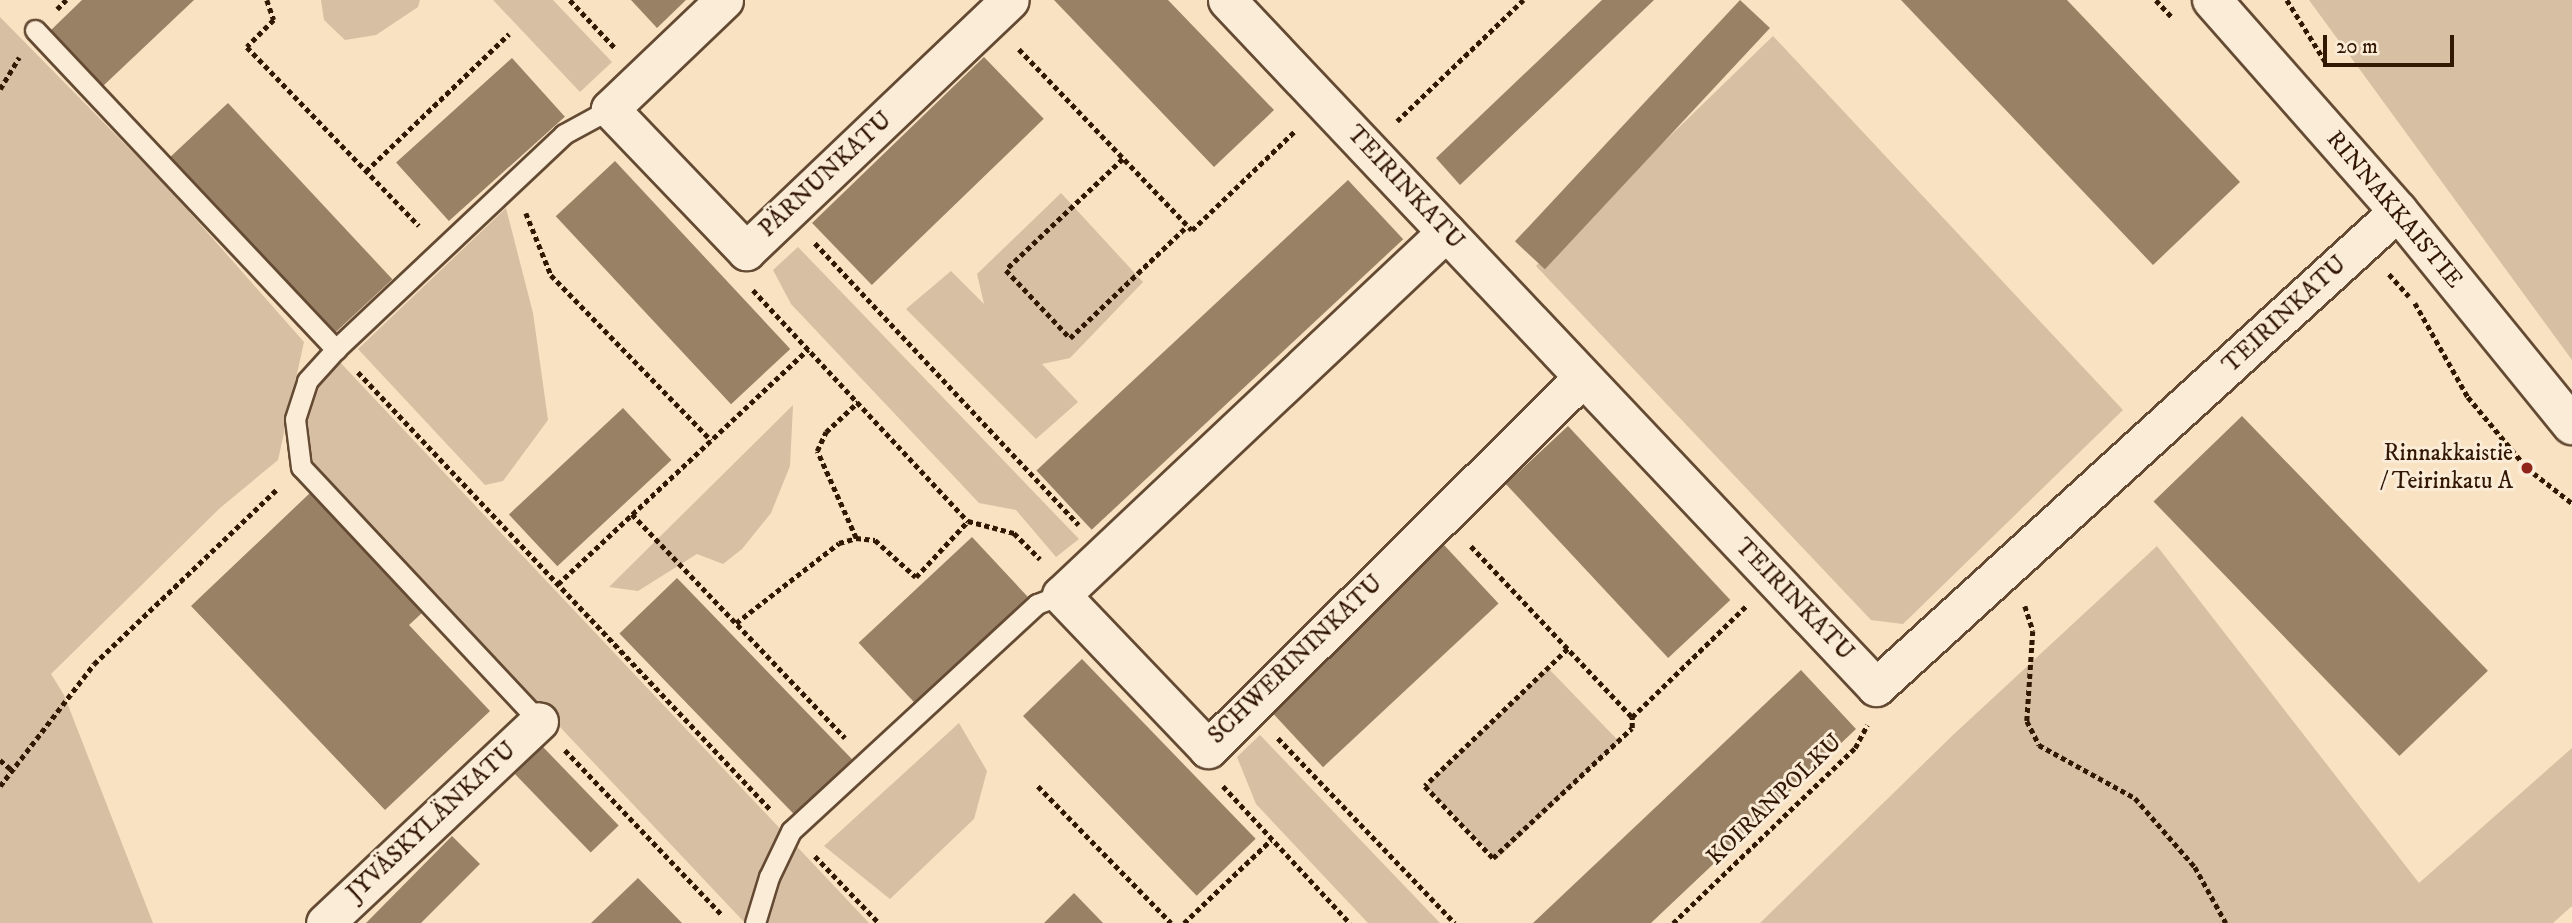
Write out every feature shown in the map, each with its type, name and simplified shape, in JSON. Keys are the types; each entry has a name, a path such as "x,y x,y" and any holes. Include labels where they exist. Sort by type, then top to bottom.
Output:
{"street":[{"path":"610,109 724,0"},
{"name":"PÄRNUNKATU","path":"610,109 746,251 1010,0"},
{"name":"TEIRINKATU","path":"1227,0 1876,687 2398,211"},
{"name":"RINNAKKAISTIE","path":"2212,0 2398,211 2572,425"},
{"path":"1065,591 1446,232"},
{"name":"SCHWERININKATU","path":"1065,591 1208,749 1583,378"},
{"name":"JYVÄSKYLÄNKATU","path":"325,923 539,720"}],"lane":[{"path":"36,30 336,349"},
{"path":"539,720 301,467 295,419 307,381 336,349 564,134 610,109"},
{"path":"755,923 769,877 792,831 1037,604 1065,591"}],"path":[{"path":"267,0 274,20 247,47 441,250"},
{"path":"570,0 643,78"},
{"path":"1369,149 1523,0"},
{"path":"366,171 509,34"},
{"path":"1013,43 1192,230 1302,124"},
{"path":"1123,159 1006,270 1070,338 1187,226"},
{"path":"515,179 551,275 711,440"},
{"path":"809,237 1106,553"},
{"path":"746,251 744,280 968,521 1014,533 1065,591"},
{"path":"2377,273 2387,272"},
{"path":"336,349 878,923"},
{"path":"558,584 808,349"},
{"path":"856,538 817,451 826,432 858,402"},
{"path":"0,786 94,664 301,467"},
{"path":"632,514 867,761"},
{"path":"1443,516 1632,717 1632,728 1493,858 1425,786 1568,649"},
{"path":"736,623 839,543 856,538 876,540 916,576 968,521"},
{"path":"1740,593 1758,612"},
{"path":"2021,594 2033,631 2027,721 2039,745 2135,798 2195,867 2226,923"},
{"path":"1632,717 1749,603"},
{"name":"KOIRANPOLKU","path":"1673,923 1855,748 1866,728 1876,687"},
{"path":"1857,719 1866,728 1875,727"},
{"path":"539,720 730,923"},
{"path":"1268,727 1455,923"},
{"path":"1208,749 1207,766 1271,840 1350,923"},
{"path":"0,760 12,770"},
{"path":"1038,786 1171,923"},
{"path":"1184,923 1271,840"}],"shaded area":[{"path":"321,0 420,0 418,7 376,35 345,40 324,20"},
{"path":"493,0 553,0 612,62 580,92"},
{"path":"2309,0 2572,0 2572,360"},
{"path":"0,17 170,190 304,342 278,460 220,508 51,674 64,695 153,923 0,923"},
{"path":"1773,36 2123,410 1903,624 1871,620 1536,266"},
{"path":"1061,193 1143,282 1070,358 1042,364 1078,402 1036,439 906,309 951,271 984,304 977,274"},
{"path":"506,208 533,313 548,420 503,481 485,485 358,349"},
{"path":"798,247 1079,539 1056,557 1016,510 979,503 791,304 773,270"},
{"path":"336,358 869,923 745,923 325,478 306,451 308,403"},
{"path":"793,405 790,466 771,513 742,549 723,564 697,554 638,591 609,587"},
{"path":"2157,546 2419,883 2572,748 2572,906 2553,923 1760,923 1953,735"},
{"path":"1548,668 1619,741 1497,859 1426,786"},
{"path":"959,723 987,771 974,819 890,899 824,846"},
{"path":"1260,735 1440,923 1368,923 1256,804 1237,757"}],"building":[{"path":"82,0 194,0 103,86 50,31"},
{"path":"631,0 686,0 657,28"},
{"path":"1054,0 1168,0 1274,110 1214,167"},
{"path":"1602,0 1654,0 1460,185 1436,158"},
{"path":"1740,0 1770,28 1545,269 1515,241"},
{"path":"1901,0 2067,0 2240,182 2153,265"},
{"path":"984,57 1044,119 872,285 812,223"},
{"path":"512,58 565,117 449,221 396,162"},
{"path":"228,103 392,279 335,333 170,157"},
{"path":"615,161 790,349 731,404 556,216"},
{"path":"1348,180 1403,239 1092,530 1036,471"},
{"path":"623,408 671,460 557,566 509,514"},
{"path":"2242,416 2488,671 2399,756 2154,501"},
{"path":"1568,426 1730,600 1668,658 1506,484"},
{"path":"310,493 423,612 409,625 490,711 385,810 191,606"},
{"path":"972,537 1028,597 915,703 859,643"},
{"path":"1444,545 1499,604 1323,767 1268,709"},
{"path":"677,578 852,759 795,815 619,634"},
{"path":"1082,659 1256,839 1197,896 1023,716"},
{"path":"1801,670 1856,729 1651,923 1533,923"},
{"path":"543,747 619,825 591,852 515,774"},
{"path":"452,836 480,864 421,923 366,923"},
{"path":"638,878 682,923 591,923"},
{"path":"1074,893 1103,923 1044,923"}],"place":[{"name":"Rinnakkaistie / Teirinkatu A","path":"2527,468"}]}
